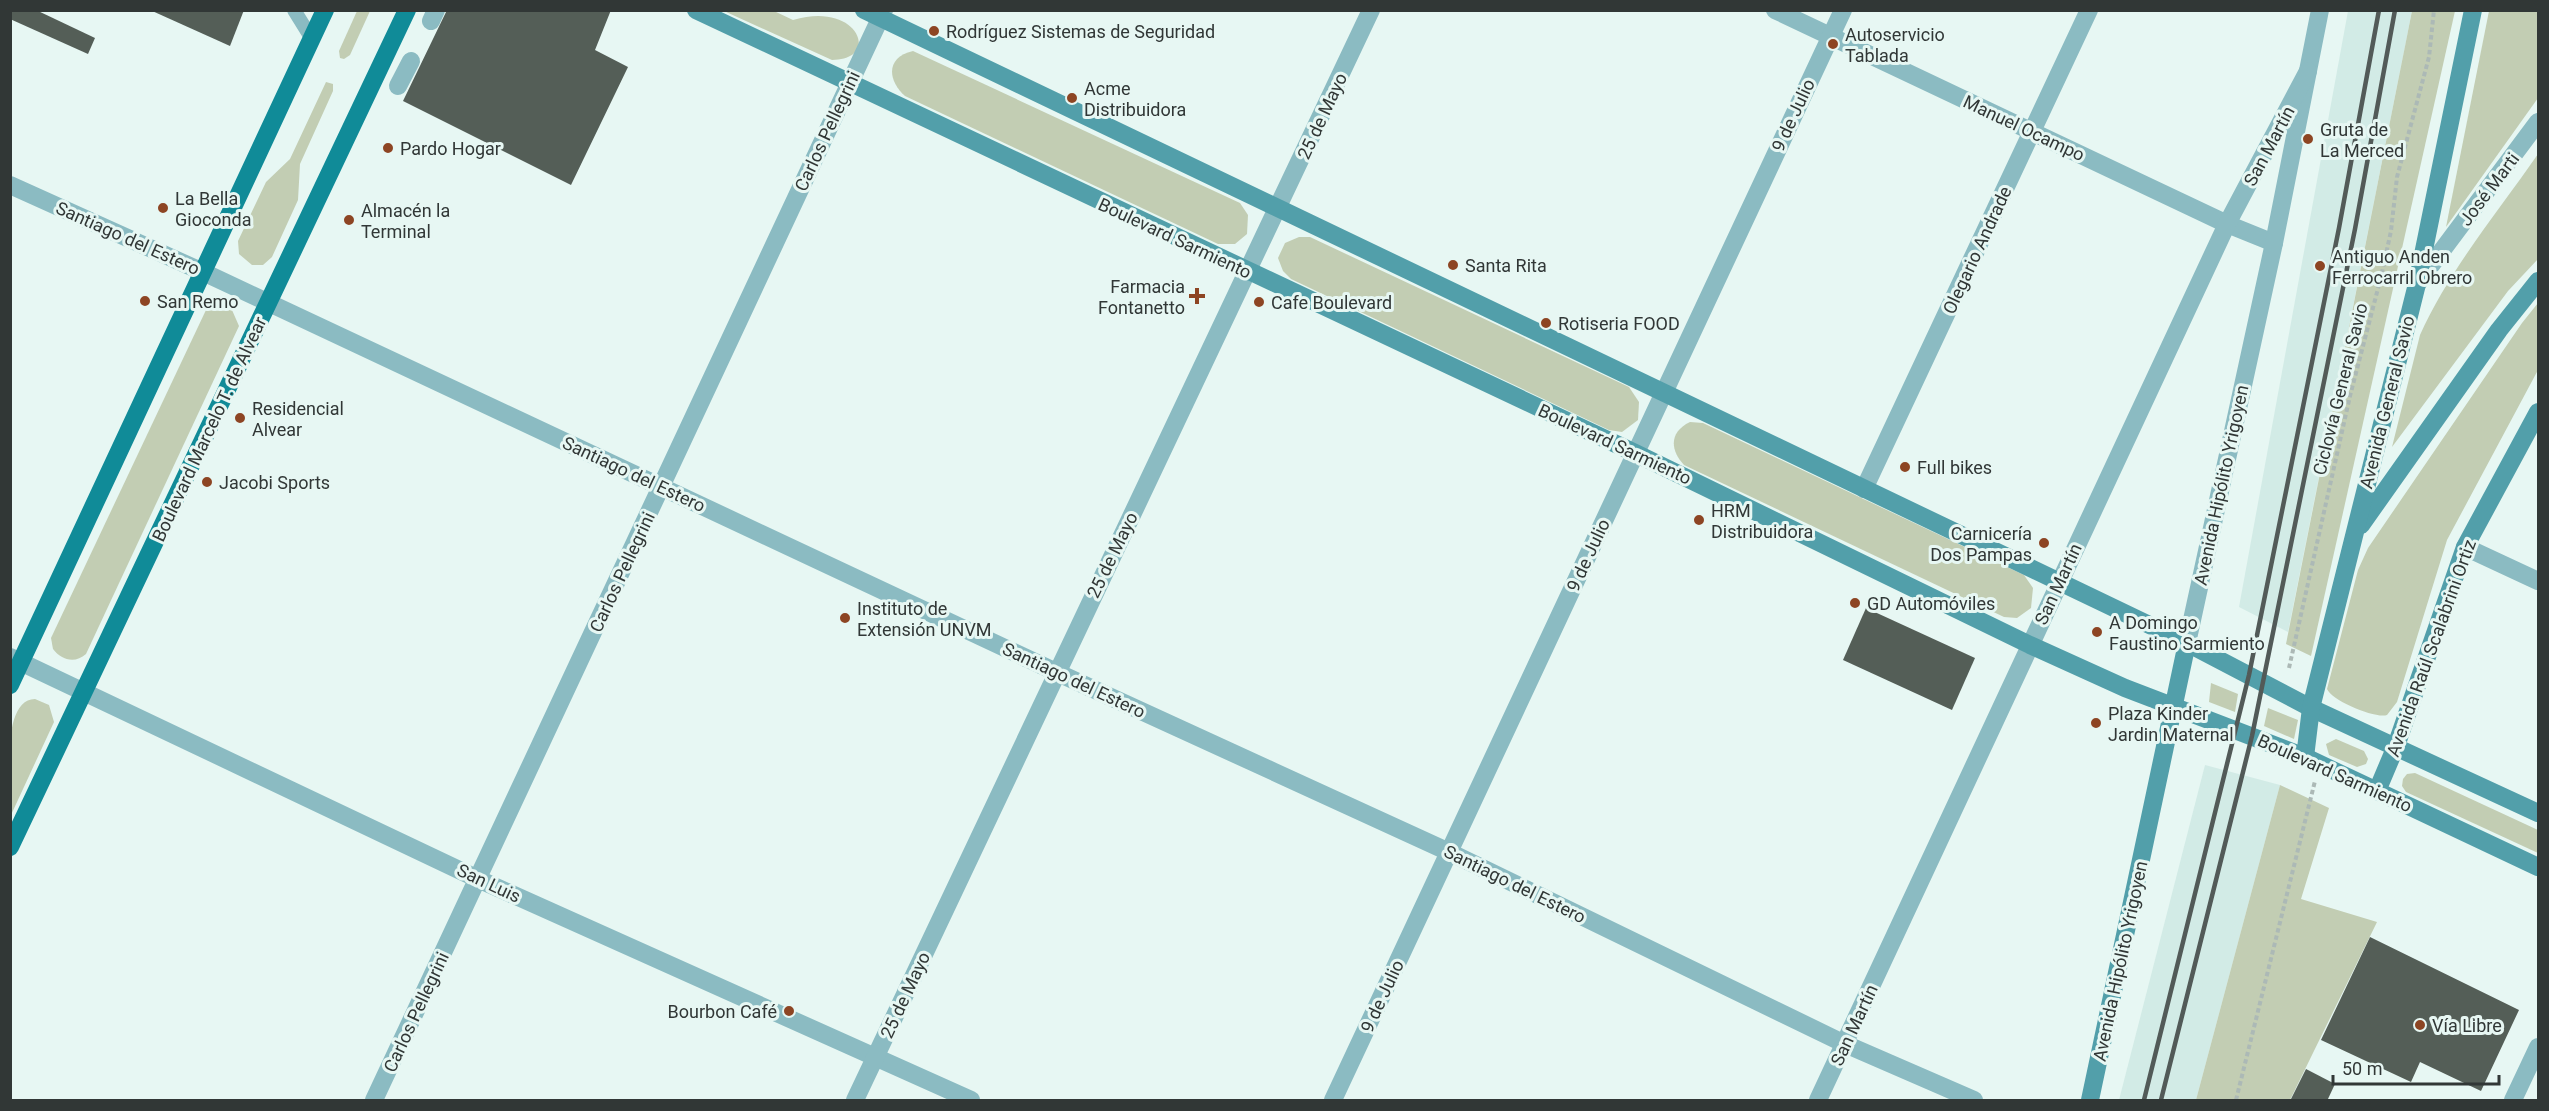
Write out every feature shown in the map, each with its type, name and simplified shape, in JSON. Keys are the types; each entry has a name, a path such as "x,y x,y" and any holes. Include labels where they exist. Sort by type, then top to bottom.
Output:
{"main road":[{"path":"10,685 16,660 203,272 325,10"},
{"name":"Boulevard Marcelo T. de Alvear","path":"10,847 407,10"},
{"name":"Boulevard Sarmiento","path":"696,10 1635,453 2030,645 2312,761 2538,867"},
{"path":"864,10 882,15 1279,209 2187,643 2311,708 2538,813"},
{"name":"Avenida General Savio","path":"2312,761 2311,708 2417,284 2473,10"},
{"path":"2354,537 2499,330 2538,281"},
{"name":"Avenida Raúl Scalabrini Ortiz","path":"2377,791 2396,746 2465,547 2538,412"},
{"name":"Avenida Hipólito Yrigoyen","path":"2090,1101 2187,643"}],"street":[{"name":"25 de Mayo","path":"855,1101 1056,672 1279,209 1371,10"},
{"name":"Manuel Ocampo","path":"1775,10 2227,224 2274,243"},
{"name":"9 de Julio","path":"1333,1101 1842,10"},
{"name":"Olegario Andrade","path":"1864,489 2089,10"},
{"name":"Avenida Hipólito Yrigoyen","path":"2187,643 2274,243 2320,10"},
{"name":"Carlos Pellegrini","path":"374,1101 882,15"},
{"path":"398,86 411,61"},
{"name":"San Martín","path":"1818,1101 2227,224 2308,71"},
{"name":"José Marti","path":"2417,284 2538,122"},
{"name":"Santiago del Estero","path":"10,185 269,302 1056,672 1449,852 1845,1044 1974,1101"},
{"path":"2465,547 2538,581"},
{"name":"San Luis","path":"16,660 85,690 478,879 876,1056 971,1101"},
{"path":"2513,1101 2538,1047"}],"lane":[{"path":"294,10 312,39"},
{"path":"304,10 312,39"}],"path":[{"name":"Ciclovía General Savio","path":"2289,668 2350,396 2381,277 2391,231 2397,177 2429,57 2434,10"},
{"path":"2236,1101 2312,761"}],"shaded area":[{"path":"2348,11 2412,11 2288,632 2239,607"},
{"path":"2205,765 2280,785 2196,1100 2119,1100"}],"green space":[{"path":"357,11 370,11 350,55 344,59 340,58 339,51"},
{"path":"724,11 774,11 793,20 815,16 834,18 847,24 856,32 859,42 856,51 847,57 832,60"},
{"path":"2412,11 2455,11 2311,656 2286,644"},
{"path":"2489,11 2538,11 2538,98 2446,227"},
{"path":"913,51 1240,203 1248,215 1247,234 1235,244 1218,244 905,96 895,83 892,70 898,58"},
{"path":"326,82 333,84 333,91 300,164 298,200 272,257 263,265 252,265 239,254 238,241 266,182 290,159"},
{"path":"2538,154 2538,259 2508,291 2392,447 2420,335 2445,287"},
{"path":"1299,237 1310,237 1629,387 1639,402 1638,420 1622,432 1609,430 1291,279 1283,271 1278,258 1285,243"},
{"path":"2538,303 2538,370 2447,540 2397,702 2387,715 2381,716 2355,708 2337,699 2327,689 2358,570 2368,548"},
{"path":"214,305 232,310 239,326 86,654 73,660 64,658 53,649 51,638 206,310"},
{"path":"1690,422 1703,423 2024,575 2033,588 2031,608 2017,618 2004,617 1684,465 1676,453 1674,442 1678,431"},
{"path":"2211,683 2238,694 2235,712 2209,702"},
{"path":"35,699 49,705 54,722 11,815 9,767 12,729 16,713 24,703"},
{"path":"2268,708 2298,720 2294,739 2264,726"},
{"path":"2336,739 2364,751 2368,759 2366,764 2357,767 2329,755 2326,744"},
{"path":"2415,773 2538,830 2538,853 2406,792 2402,786 2403,779 2407,774"},
{"path":"2280,785 2329,808 2301,899 2377,922 2290,1100 2196,1100"}],"building":[{"path":"10,10 36,10 95,38 88,54 10,19"},
{"path":"150,10 244,10 230,46"},
{"path":"447,10 611,10 595,50 628,67 571,185 403,101"},
{"path":"1866,608 1975,658 1952,710 1843,660"},
{"name":"Vía Libre","path":"2370,937 2519,1010 2481,1091 2420,1062 2411,1082 2321,1040"},
{"path":"2306,1069 2335,1084 2327,1101 2290,1101"}],"railway":[{"path":"2144,1100 2249,675 2339,228 2379,10"},
{"path":"2161,1100 2252,736 2355,229 2395,10"}],"place":[{"name":"Rodríguez Sistemas de Seguridad","path":"934,31"},
{"name":"Autoservicio Tablada","path":"1833,44"},
{"name":"Acme Distribuidora","path":"1072,98"},
{"name":"Gruta de La Merced","path":"2308,139"},
{"name":"Pardo Hogar","path":"388,148"},
{"name":"La Bella Gioconda","path":"163,208"},
{"name":"Almacén la Terminal","path":"349,220"},
{"name":"Santa Rita","path":"1453,265"},
{"name":"Antiguo Anden Ferrocarril Obrero","path":"2320,266"},
{"name":"Farmacia Fontanetto","path":"1197,296"},
{"name":"San Remo","path":"145,301"},
{"name":"Cafe Boulevard","path":"1259,302"},
{"name":"Rotiseria FOOD","path":"1546,323"},
{"name":"Residencial Alvear","path":"240,418"},
{"name":"Full bikes","path":"1905,467"},
{"name":"Jacobi Sports","path":"207,482"},
{"name":"HRM Distribuidora","path":"1699,520"},
{"name":"Carnicería Dos Pampas","path":"2044,543"},
{"name":"GD Automóviles","path":"1855,603"},
{"name":"Instituto de Extensión UNVM","path":"845,618"},
{"name":"A Domingo Faustino Sarmiento","path":"2097,632"},
{"name":"Plaza Kinder Jardin Maternal","path":"2096,723"},
{"name":"Bourbon Café","path":"789,1011"},
{"name":"Vía Libre","path":"2420,1025"}]}
